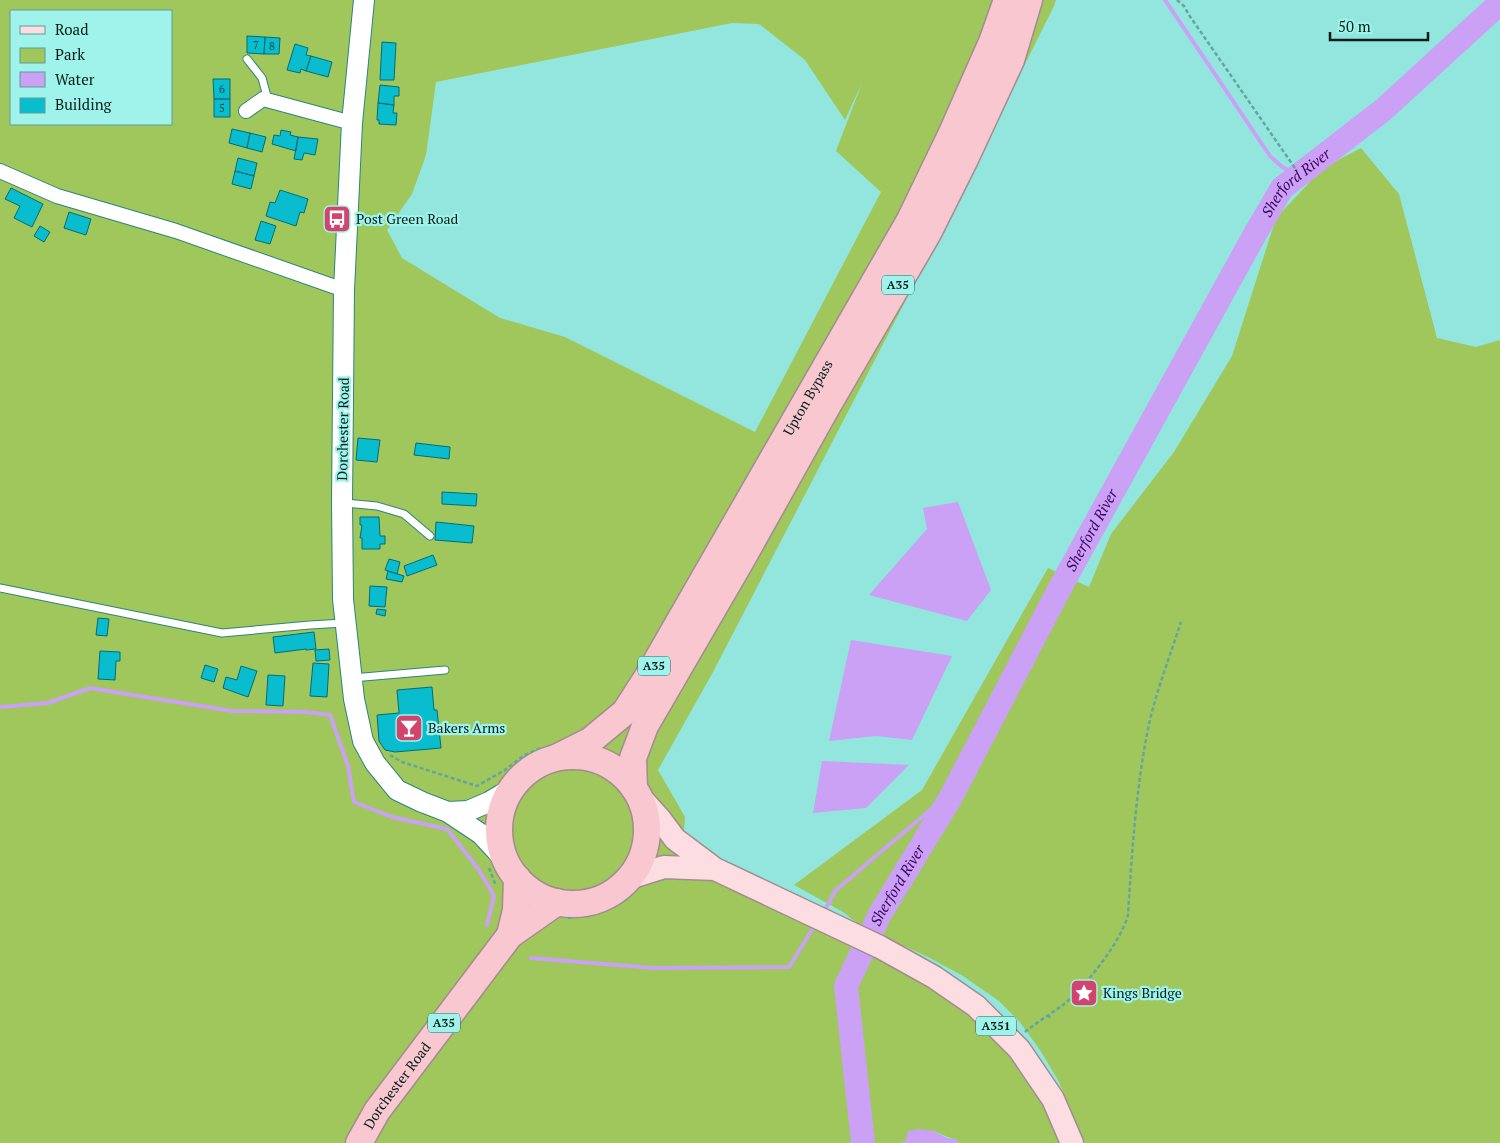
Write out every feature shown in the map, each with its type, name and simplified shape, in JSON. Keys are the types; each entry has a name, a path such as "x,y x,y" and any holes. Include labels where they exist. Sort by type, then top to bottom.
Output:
{"highway":[{"name":"Upton Bypass","path":"551,751 590,741 625,712 648,676 910,220 955,127 992,42 1007,0"},
{"name":"Upton Bypass","path":"638,793 633,758 645,726 928,233 965,159 1010,60 1030,0"},
{"path":"551,751 592,758 608,764 623,774 638,793 647,818 647,835 642,858 631,886 614,891 596,900 560,910 535,893 511,869 499,836 502,811 511,788 524,774 540,764 551,751"},
{"name":"Dorchester Road","path":"359,1143 377,1111 510,935 516,910 511,869"},
{"name":"Dorchester Road","path":"510,935 560,910"}],"main road":[{"name":"Dorchester Road","path":"364,0 352,123 344,290 343,599 354,699 363,741 375,763 397,790 448,812 481,834 511,869"},
{"name":"Dorchester Road","path":"448,812 468,811 489,802 511,788"},
{"name":"A351","path":"638,793 675,839 715,869 880,947 934,977 976,1006 1019,1048 1053,1099 1072,1143"},
{"name":"A351","path":"631,886 664,867 715,869"}],"street":[{"path":"246,111 263,99 352,123"},
{"path":"0,171 57,196 176,231 344,290"}],"lane":[{"path":"247,59 262,78 268,100"},
{"path":"342,502 377,506 404,514 430,536"},
{"path":"0,588 222,633 347,623"},
{"path":"352,678 445,670"}],"path":[{"path":"1177,0 1184,6 1296,171"},
{"path":"1012,1041 1063,1005 1086,982 1126,924 1141,769 1150,722 1181,622"},
{"path":"386,753 402,762 477,786 505,770 523,756 551,751"},
{"path":"560,910 583,915 616,905 631,886"},
{"path":"1047,1015 1052,1019"}],"green space":[{"path":"0,0 1056,0 936,242 713,672 658,770 685,817 680,879 697,874 715,879 798,916 954,999 1025,1070 1064,1143 959,1143 934,1131 901,1143 0,1143","holes":["732,23 759,24 805,60 845,120 862,83 836,151 881,192 755,432 565,337 500,318 402,258 387,230 412,194 426,155 436,82"]},
{"path":"1361,148 1399,194 1437,338 1476,347 1500,340 1500,1143 1085,1143 1058,1080 1040,1050 1019,1021 999,1001 963,976 928,957 861,926 843,912 794,885 922,790 1048,568 1089,587 1111,534 1174,452 1232,356 1276,218 1323,168"}],"water":[{"path":"958,502 991,590 967,621 869,595 927,529 923,508"},
{"path":"851,640 952,656 912,740 876,736 829,741"},
{"path":"822,761 909,765 866,808 813,813"},
{"path":"919,1129 934,1131 947,1138 956,1139 959,1143 901,1143 906,1140 908,1131"}],"building":[{"path":"247,36 265,37 264,54 247,53"},
{"path":"265,37 280,38 279,54 264,54"},
{"path":"382,42 396,43 394,80 380,80"},
{"path":"295,44 308,48 306,55 311,56 306,71 301,69 300,73 287,70"},
{"path":"311,56 332,62 328,77 306,71"},
{"path":"213,79 230,79 230,99 214,99"},
{"path":"380,85 399,87 399,96 394,96 394,105 378,103"},
{"path":"214,99 230,99 230,117 214,117"},
{"path":"378,103 394,105 393,113 397,113 396,125 379,124 379,120 377,120"},
{"path":"232,129 250,133 247,148 229,143"},
{"path":"281,130 291,132 290,135 298,137 296,151 272,144 274,135 280,136"},
{"path":"250,133 266,137 262,152 247,148"},
{"path":"298,137 318,139 315,155 304,153 302,160 294,159"},
{"path":"238,158 257,163 254,176 235,171"},
{"path":"235,171 254,176 251,189 232,184"},
{"path":"11,188 43,204 32,227 14,218 20,206 5,199"},
{"path":"280,190 308,199 304,213 300,212 296,226 266,216 270,202 275,203"},
{"path":"69,212 91,219 86,235 64,228"},
{"path":"261,221 276,226 270,244 255,240"},
{"path":"40,226 50,232 44,242 34,236"},
{"path":"358,438 380,440 377,462 356,460"},
{"path":"416,443 450,447 449,459 414,455"},
{"path":"442,492 477,494 476,506 442,504"},
{"path":"360,517 379,517 380,536 385,536 385,544 380,544 380,549 362,549"},
{"path":"436,522 474,526 472,543 435,540"},
{"path":"433,555 437,565 407,576 404,566"},
{"path":"389,559 400,562 397,574 385,570"},
{"path":"388,571 404,576 402,582 386,579"},
{"path":"370,586 387,587 385,607 369,606"},
{"path":"377,609 386,610 385,616 376,614"},
{"path":"98,618 109,619 107,636 96,635"},
{"path":"314,632 316,649 275,653 273,637"},
{"path":"329,649 330,660 316,661 315,650"},
{"path":"100,651 120,652 120,661 116,661 115,680 98,679"},
{"path":"313,663 329,664 327,697 310,696"},
{"path":"205,665 218,669 214,682 201,678"},
{"path":"241,666 257,671 248,697 223,688 226,677 237,680"},
{"path":"268,675 285,676 283,706 266,705"},
{"name":"Bakers Arms","path":"432,687 434,710 437,710 441,748 395,752 385,750 379,741 377,715 399,713 397,690"}],"waterway":[{"path":"1165,0 1270,156 1297,176"},
{"name":"Sherford River","path":"863,1143 846,986 880,914 951,797 1061,586 1255,234 1282,188 1383,110 1500,3"},
{"path":"0,707 48,703 90,688 232,711 306,712 330,715 348,766 354,802 392,817 447,829 479,870 494,896 487,925"},
{"path":"823,913 836,890 930,810 951,797"},
{"path":"531,958 654,968 789,967 815,925"}],"place":[{"name":"Post Green Road","path":"337,219"},
{"name":"Bakers Arms","path":"409,728"},
{"name":"Kings Bridge","path":"1084,993"}]}
